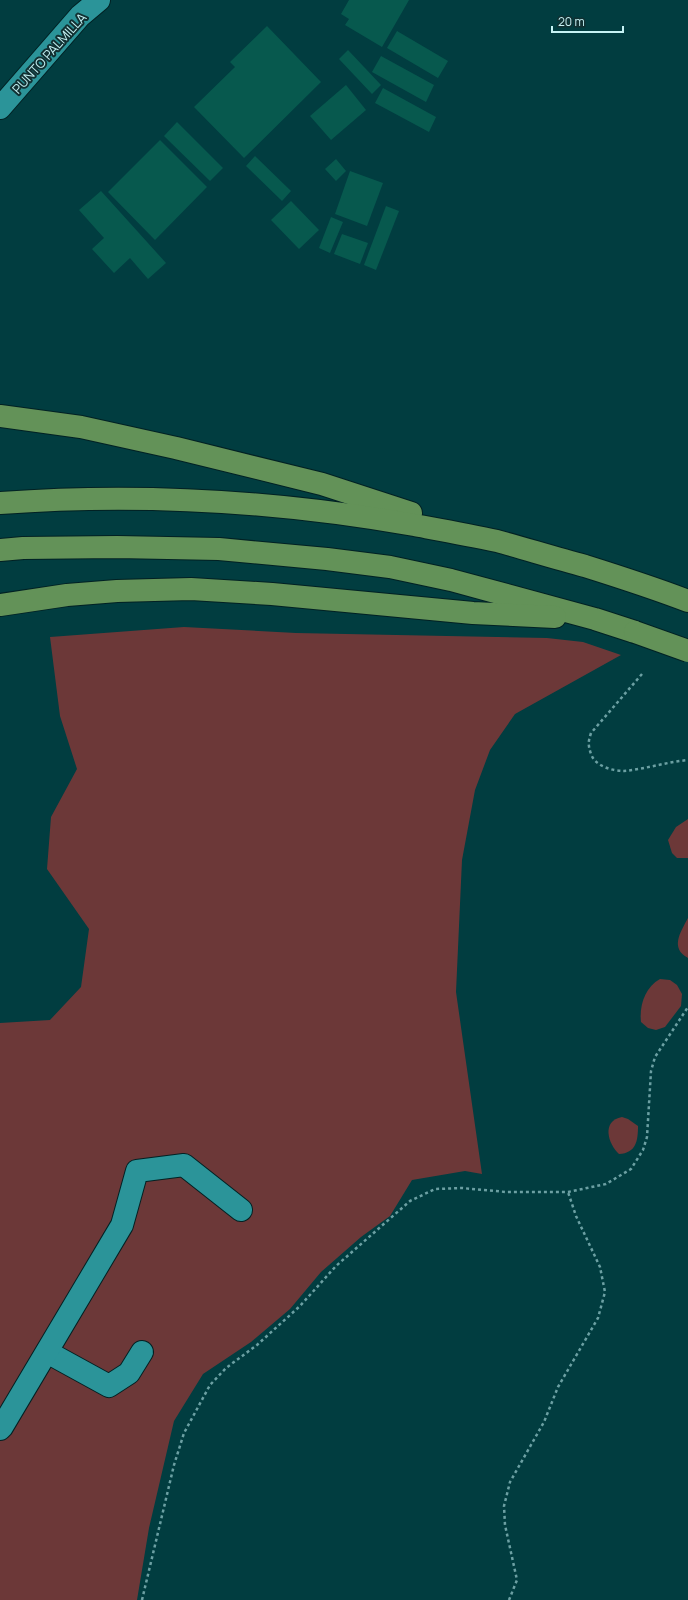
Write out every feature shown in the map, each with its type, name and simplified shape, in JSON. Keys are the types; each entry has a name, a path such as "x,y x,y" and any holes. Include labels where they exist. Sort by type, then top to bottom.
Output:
{"highway":[{"path":"0,416 46,421 88,428 169,446 322,484 496,541 658,589 688,601"},
{"path":"0,503 78,500 151,500 311,509 385,520 496,541"},
{"path":"0,550 23,548 109,547 219,549 327,559 390,567 451,580 595,619 688,651"},
{"path":"0,605 74,594 191,589 272,594 473,613 595,619"}],"street":[{"name":"PUNTO PALMILLA","path":"0,108 80,16 99,0"},
{"path":"0,1429 2,1428 122,1225 137,1171 184,1165 241,1210"},
{"path":"47,1352 109,1386 130,1373 142,1352"}],"path":[{"path":"642,674 591,733 587,743 591,756 596,763 607,768 623,771 674,761 688,760"},
{"path":"142,1600 174,1465 184,1433 210,1385 226,1368 257,1345 300,1306 336,1266 410,1201 435,1189 462,1188 506,1192 568,1192 606,1184 631,1169 643,1150 647,1137 651,1071 655,1057 688,1007"},
{"path":"509,1600 516,1580 505,1525 504,1506 510,1482 544,1422 558,1387 598,1318 605,1292 600,1267 576,1216 568,1192"}],"shaded area":[{"path":"184,627 296,633 547,638 583,642 621,655 515,714 490,750 475,790 462,860 456,992 482,1174 465,1171 412,1180 390,1216 361,1237 321,1272 290,1309 251,1342 203,1374 174,1421 149,1528 137,1600 0,1600 0,1023 50,1020 81,987 89,929 47,869 51,817 77,769 60,716 50,637"},
{"path":"688,819 688,858 677,858 672,853 668,840 676,827"},
{"path":"688,918 688,958 679,950 678,940"},
{"path":"660,979 670,980 677,985 682,994 681,1006 665,1027 656,1030 648,1028 641,1022 641,1010 642,1003 650,987"},
{"path":"622,1117 638,1126 638,1131 635,1145 632,1149 625,1153 619,1154 612,1145 608,1133 611,1123 615,1119"}],"building":[{"path":"349,0 409,0 382,47 345,25 349,19 341,14"},
{"path":"267,26 321,82 244,158 194,107 235,67 230,62"},
{"path":"397,31 448,61 438,78 387,48"},
{"path":"348,50 381,85 372,94 339,59"},
{"path":"381,56 434,85 426,102 372,72"},
{"path":"346,85 366,110 331,140 310,116"},
{"path":"383,88 436,117 429,132 375,103"},
{"path":"177,122 223,168 210,181 164,136"},
{"path":"160,140 207,187 155,240 108,192"},
{"path":"255,156 291,191 282,201 246,166"},
{"path":"336,159 346,171 336,181 325,169"},
{"path":"350,171 383,183 367,226 335,214"},
{"path":"101,191 166,263 148,279 130,258 114,273 92,249 104,238 79,210"},
{"path":"291,201 319,230 299,249 271,220"},
{"path":"386,206 399,211 376,270 364,265"},
{"path":"331,217 343,222 330,253 319,248"},
{"path":"342,234 368,243 360,264 334,254"}]}
